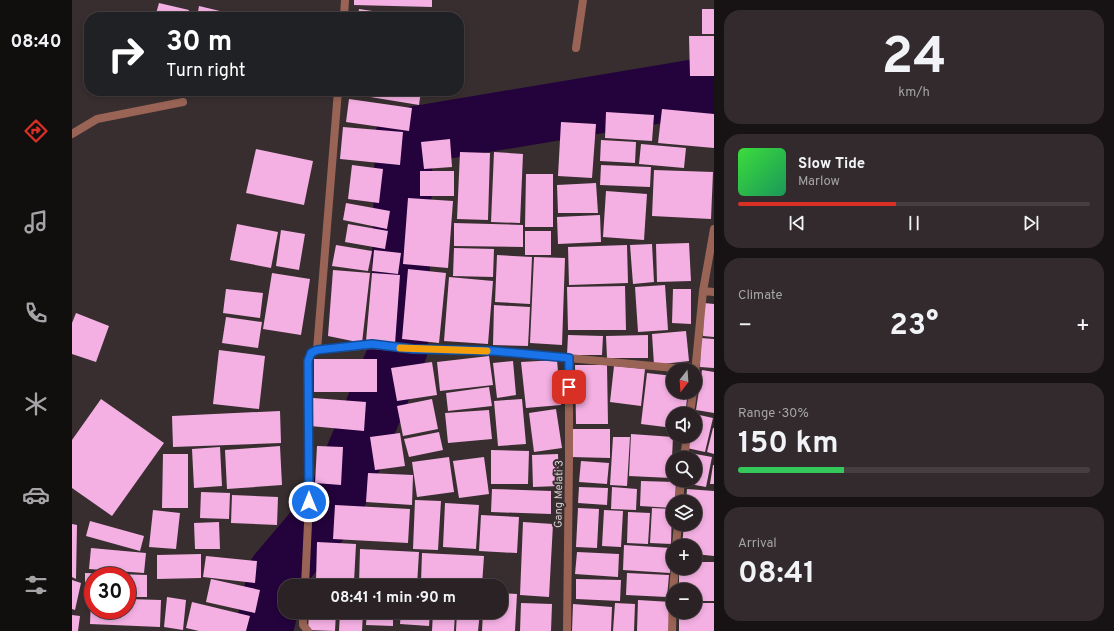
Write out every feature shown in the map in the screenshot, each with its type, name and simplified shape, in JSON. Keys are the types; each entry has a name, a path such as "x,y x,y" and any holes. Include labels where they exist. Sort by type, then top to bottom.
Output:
{"street":[{"path":"344,12 345,0"},
{"path":"576,48 583,0"},
{"path":"317,350 338,96"},
{"path":"72,134 97,119 183,102"},
{"path":"696,363 703,291 714,229"},
{"path":"703,291 714,292"},
{"path":"305,579 309,502 308,361 311,353 317,350 372,344 413,349 494,351 666,368"},
{"name":"Gang Melati 3","path":"567,631 569,358"},
{"path":"303,619 303,625 308,631"},
{"path":"672,619 672,631"}],"building":[{"path":"354,0 432,0 432,7 354,5"},
{"path":"159,3 189,10 188,12 156,12"},
{"path":"199,6 224,12 198,12"},
{"path":"359,9 379,12 359,12"},
{"path":"702,9 714,9 714,34 702,34"},
{"path":"689,36 714,36 714,76 690,76"},
{"path":"364,96 420,96 419,105"},
{"path":"349,99 412,108 409,131 346,122"},
{"path":"662,109 714,114 714,148 658,143"},
{"path":"606,112 654,115 652,141 605,138"},
{"path":"561,122 596,124 592,178 558,176"},
{"path":"343,127 403,132 400,165 340,159"},
{"path":"450,139 452,167 424,169 421,142"},
{"path":"601,140 636,142 635,163 600,161"},
{"path":"641,144 686,148 684,168 639,164"},
{"path":"256,149 313,161 304,205 246,193"},
{"path":"460,152 490,153 488,220 457,219"},
{"path":"494,152 523,154 520,223 491,222"},
{"path":"352,165 383,169 379,203 348,199"},
{"path":"601,165 651,167 650,187 600,185"},
{"path":"654,170 713,172 711,219 652,216"},
{"path":"420,171 454,171 454,196 420,196"},
{"path":"526,174 553,174 553,227 525,227"},
{"path":"596,183 598,213 558,213 557,185"},
{"path":"606,191 647,194 644,240 603,237"},
{"path":"408,198 453,201 448,268 403,264"},
{"path":"346,203 390,211 387,229 343,220"},
{"path":"600,215 601,242 558,244 557,217"},
{"path":"454,223 523,225 523,247 454,246"},
{"path":"237,224 278,232 271,268 230,260"},
{"path":"348,224 388,231 385,249 345,242"},
{"path":"281,230 305,234 299,270 276,266"},
{"path":"525,231 551,231 551,255 525,255"},
{"path":"689,243 691,281 657,282 656,244"},
{"path":"652,244 654,282 633,284 630,245"},
{"path":"336,245 372,251 368,271 332,266"},
{"path":"627,245 628,283 569,285 568,247"},
{"path":"454,248 494,249 493,277 453,276"},
{"path":"374,250 401,253 398,274 372,271"},
{"path":"497,255 532,257 530,304 495,302"},
{"path":"534,257 565,258 562,345 530,343"},
{"path":"408,269 446,273 439,343 402,339"},
{"path":"333,270 370,273 362,343 328,336"},
{"path":"272,273 310,279 301,335 263,329"},
{"path":"372,273 400,275 395,344 366,341"},
{"path":"449,277 493,281 488,344 444,341"},
{"path":"665,285 668,330 638,332 635,287"},
{"path":"625,286 626,330 568,330 567,287"},
{"path":"226,289 263,293 260,318 223,313"},
{"path":"673,289 691,289 691,324 672,323"},
{"path":"704,303 714,304 714,337 703,336"},
{"path":"494,305 530,307 528,346 493,345"},
{"path":"76,313 109,326 96,362 72,354 72,323"},
{"path":"226,317 262,322 258,348 222,343"},
{"path":"686,331 689,361 654,365 652,334"},
{"path":"568,335 603,336 602,355 567,355"},
{"path":"648,335 648,358 607,358 606,336"},
{"path":"701,338 714,339 714,368 702,367 702,363 700,363"},
{"path":"219,350 265,356 259,409 213,404"},
{"path":"489,356 493,385 440,391 437,362"},
{"path":"314,359 377,359 377,392 314,392"},
{"path":"557,360 561,405 526,408 521,362"},
{"path":"513,361 516,395 497,398 493,363"},
{"path":"432,362 437,395 397,401 391,368"},
{"path":"575,365 607,365 608,424 576,424"},
{"path":"614,366 645,369 641,406 610,402"},
{"path":"702,370 714,372 714,413 702,411 702,407 696,407 698,399 702,399"},
{"path":"647,373 666,375 666,399 687,399 686,407 666,407 666,427 641,424"},
{"path":"489,387 492,406 448,411 446,393"},
{"path":"313,398 366,402 364,431 310,426"},
{"path":"101,399 164,443 112,516 72,488 72,440"},
{"path":"432,399 438,429 403,436 397,406"},
{"path":"522,399 526,444 498,446 494,401"},
{"path":"556,409 562,448 534,452 529,413"},
{"path":"489,410 492,439 448,443 445,413"},
{"path":"280,411 281,443 173,447 172,416"},
{"path":"702,416 713,418 705,452 687,448 688,443 702,443"},
{"path":"714,428 714,454 707,452"},
{"path":"572,429 610,429 610,458 571,457"},
{"path":"439,432 443,450 409,457 404,439"},
{"path":"400,433 405,466 375,470 370,437"},
{"path":"631,434 666,436 666,443 673,443 672,451 666,451 666,478 629,476"},
{"path":"613,437 630,437 627,486 610,485"},
{"path":"280,446 282,485 227,489 225,450"},
{"path":"317,446 343,447 341,485 315,483"},
{"path":"220,447 222,486 194,488 192,449"},
{"path":"491,450 529,451 528,484 491,484"},
{"path":"163,454 188,454 188,508 162,508"},
{"path":"558,454 559,486 533,487 532,455"},
{"path":"702,455 712,457 706,487 702,486"},
{"path":"449,457 454,492 417,497 412,462"},
{"path":"484,457 489,494 459,498 453,461"},
{"path":"581,461 609,463 607,484 579,482"},
{"path":"713,465 714,484 710,484"},
{"path":"368,473 413,475 412,505 366,502"},
{"path":"641,481 666,482 666,487 676,487 675,495 666,495 666,508 640,506"},
{"path":"579,487 608,488 607,505 578,503"},
{"path":"612,487 637,489 636,510 611,509"},
{"path":"492,489 551,491 551,514 491,512"},
{"path":"687,489 714,491 714,556 702,555 702,539 683,539 683,531 702,531 702,495 687,495"},
{"path":"201,492 230,493 229,519 200,518"},
{"path":"232,495 278,497 277,525 231,523"},
{"path":"415,500 441,501 438,550 413,549"},
{"path":"445,503 479,505 476,549 443,547"},
{"path":"335,505 410,509 408,543 333,539"},
{"path":"578,508 599,509 597,548 576,547"},
{"path":"652,508 666,509 666,531 671,531 671,539 666,539 666,544 650,543"},
{"path":"153,510 180,513 176,549 149,547"},
{"path":"604,510 623,511 621,547 602,546"},
{"path":"628,512 650,513 648,544 627,543"},
{"path":"481,515 519,517 517,553 479,551"},
{"path":"90,521 144,536 140,551 86,536"},
{"path":"219,522 220,549 195,549 194,523"},
{"path":"523,522 553,524 549,597 520,595"},
{"path":"72,524 77,525 76,579 72,577"},
{"path":"317,542 356,544 354,579 316,579"},
{"path":"624,545 666,548 666,573 623,570"},
{"path":"91,548 146,553 144,573 136,572 136,567 89,567"},
{"path":"360,549 419,552 417,579 359,579"},
{"path":"577,552 619,554 618,577 575,574"},
{"path":"422,553 484,556 482,579 421,579"},
{"path":"201,554 201,578 157,579 157,555"},
{"path":"206,556 257,561 255,583 203,577"},
{"path":"702,562 714,562 714,601 702,601 702,583 679,583 679,575 702,575"},
{"path":"627,573 669,575 668,583 666,583 666,597 626,595"},
{"path":"136,575 147,575 147,597 136,597"},
{"path":"211,579 260,590 255,613 206,602"},
{"path":"576,579 621,580 620,601 576,599"},
{"path":"72,580 81,583 75,610 72,609"},
{"path":"508,593 517,594 515,631 482,631 483,619 508,619"},
{"path":"167,597 186,600 183,630 164,627"},
{"path":"136,599 161,600 160,627 90,624 90,619 136,619"},
{"path":"638,600 666,602 666,619 670,619 670,631 637,631"},
{"path":"192,602 250,616 246,631 199,631 186,628"},
{"path":"521,603 552,604 551,631 520,631"},
{"path":"615,603 635,604 634,631 613,631"},
{"path":"702,603 714,603 714,631 679,631 679,619 702,619"},
{"path":"573,604 612,607 611,631 572,631"},
{"path":"72,615 80,616 78,631 72,631"},
{"path":"309,619 336,619 335,631 308,630"},
{"path":"340,619 363,619 362,631 339,631"},
{"path":"366,619 393,619 393,626 366,625"},
{"path":"400,619 430,619 429,626 400,624"},
{"path":"433,619 455,619 454,631 432,631"},
{"path":"457,619 479,619 478,631 456,631"}],"waterway":[{"path":"264,631 277,573 333,507 399,348 404,137 714,85"}],"slow traffic":[{"path":"400,348 487,351"}],"route":[{"path":"309,502 308,361 311,353 317,350 372,344 413,349 494,351 569,358 569,387"}]}
